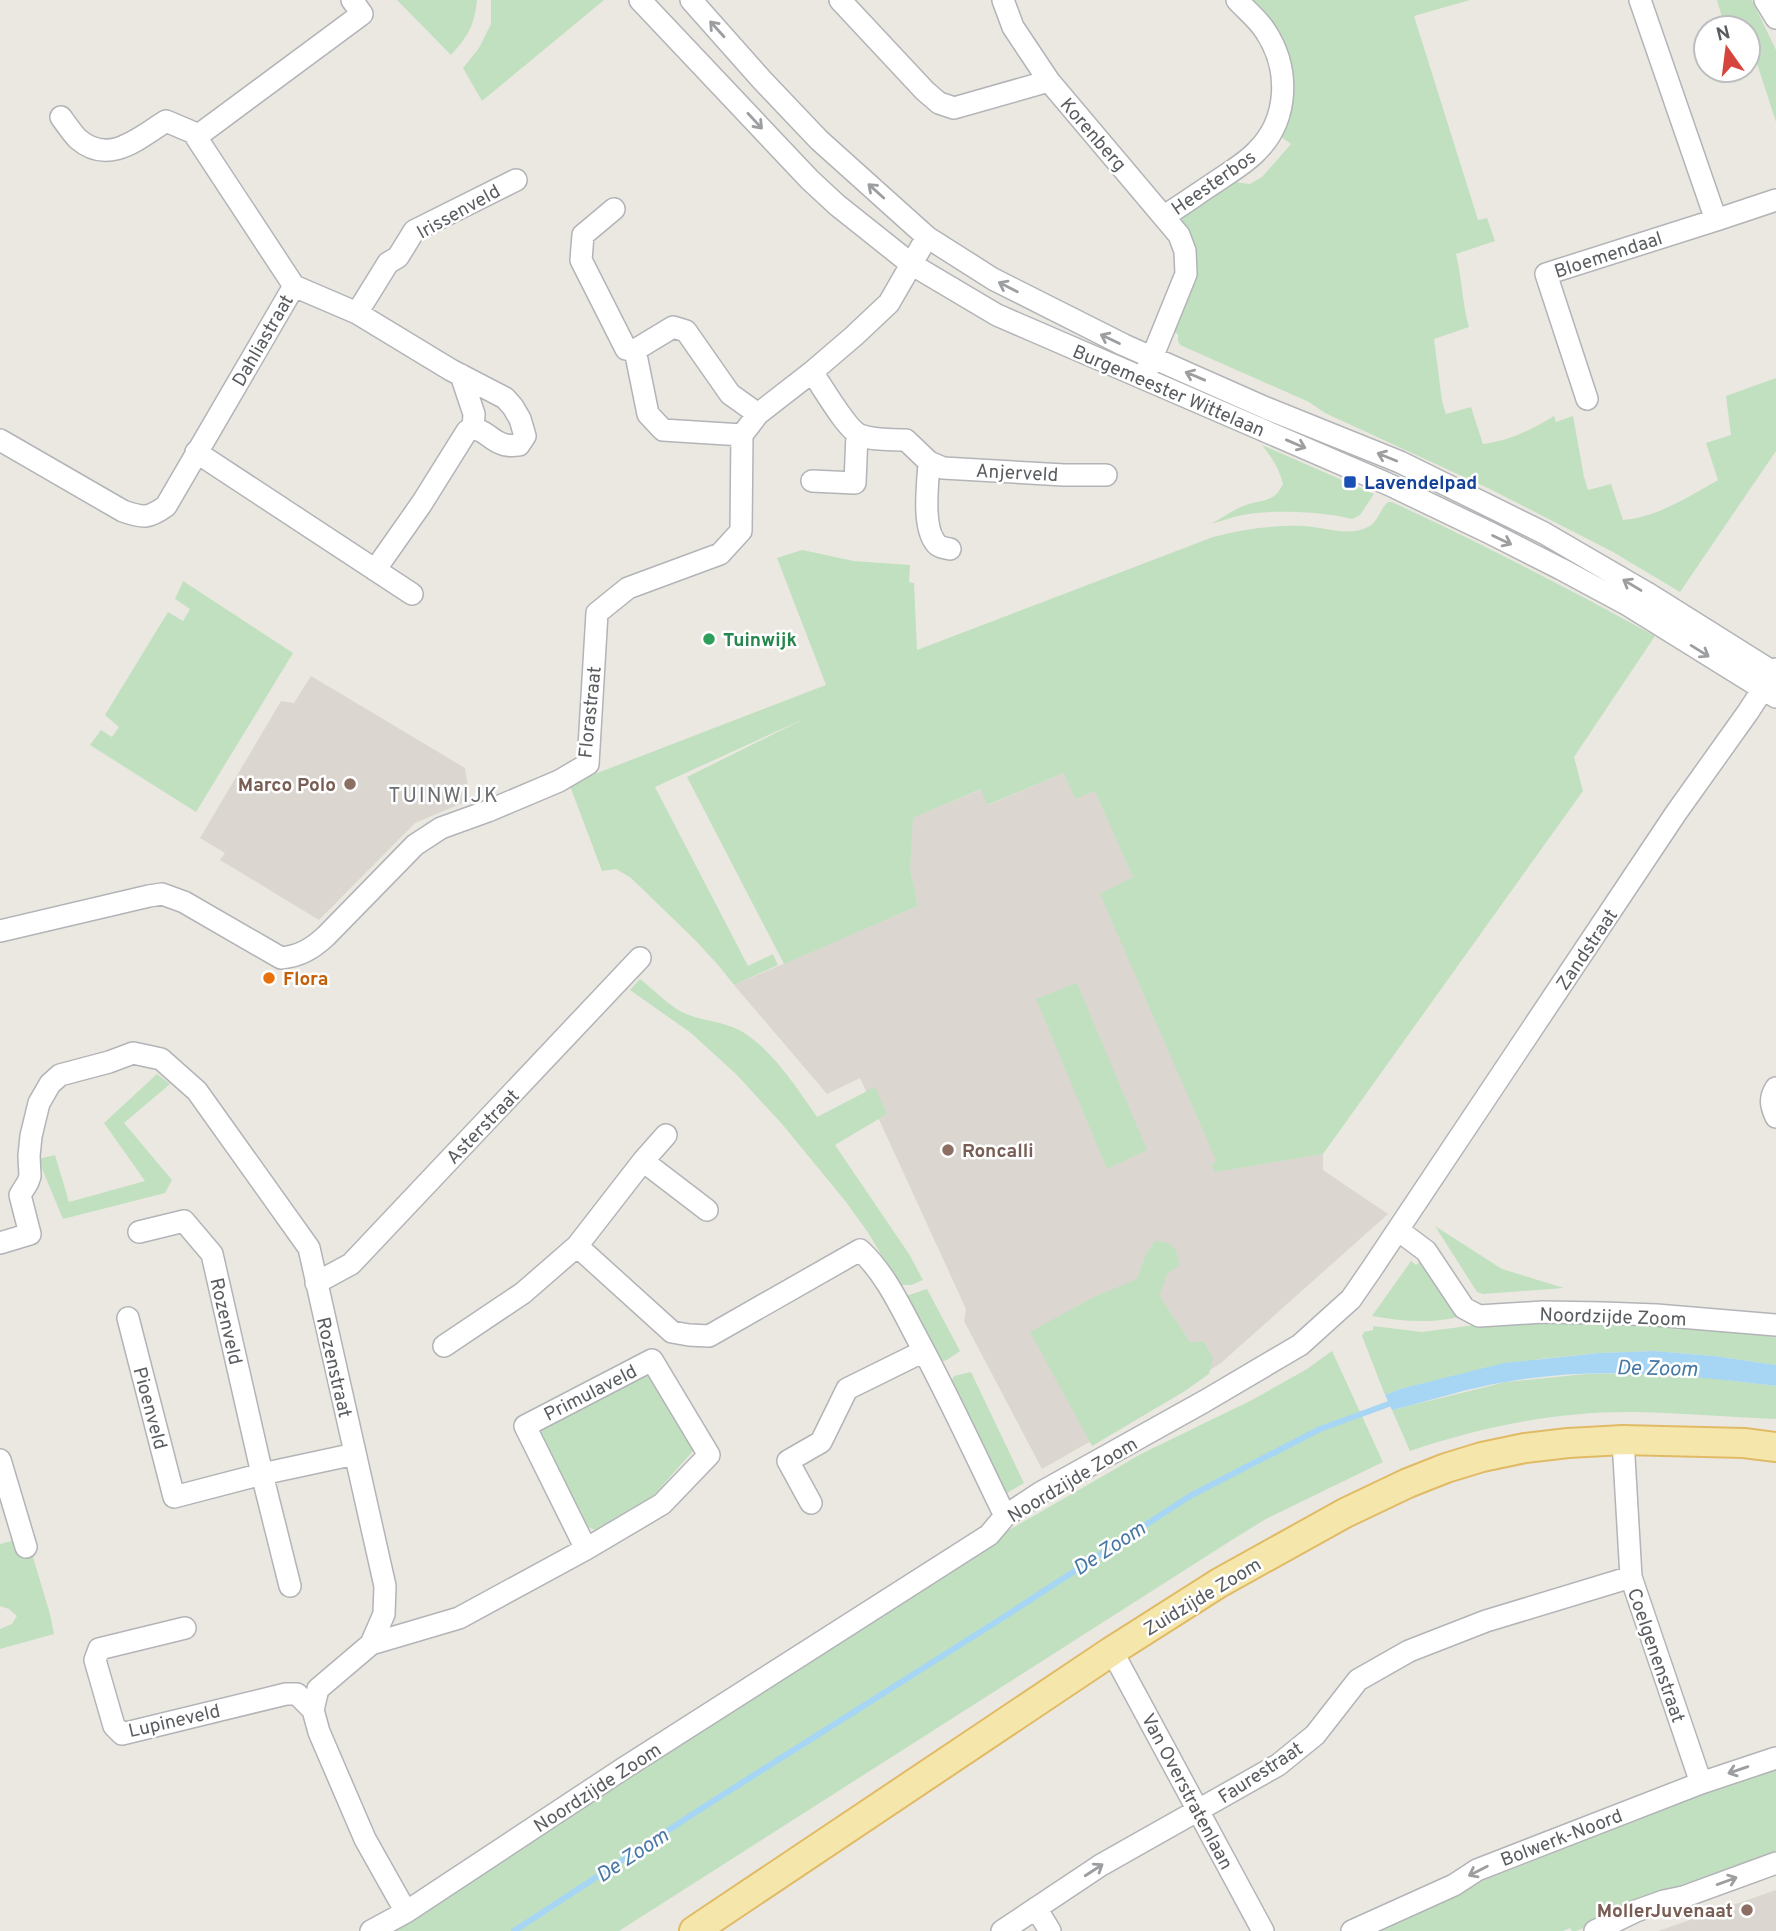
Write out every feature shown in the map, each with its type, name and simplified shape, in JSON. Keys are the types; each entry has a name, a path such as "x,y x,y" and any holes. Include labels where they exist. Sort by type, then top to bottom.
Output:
{"main road":[{"name":"Zuidzijde Zoom","path":"695,1931 1112,1651 1219,1583 1345,1513 1408,1483 1482,1457 1568,1443 1623,1440 1744,1443 1776,1447"}],"street":[{"path":"61,117 79,139 100,151 121,149 166,121 199,135 362,14 352,0"},
{"name":"Burgemeester Wittelaan","path":"640,0 810,180 911,264 997,315 1390,485 1561,569 1773,680"},
{"name":"Burgemeester Wittelaan","path":"691,0 819,140 927,237 993,279 1152,358 1399,463 1544,533 1647,593 1773,680"},
{"name":"Korenberg","path":"840,0 939,103 954,108 1049,81 1179,234 1185,251 1186,274 1143,378"},
{"path":"1003,0 1013,27 1049,81"},
{"name":"Heesterbos","path":"1164,216 1255,154 1273,131 1283,93 1280,62 1265,29 1237,0"},
{"path":"1640,0 1716,220"},
{"path":"1765,0 1776,18"},
{"name":"Dahliastraat","path":"0,440 123,511 141,518 155,514 166,506 294,286 196,137 199,135"},
{"name":"Irissenveld","path":"357,313 388,263 398,257 414,231 516,180"},
{"name":"Bloemendaal","path":"1587,399 1546,274 1776,201"},
{"path":"614,209 583,235 580,260 626,349 635,350 673,327 686,331 730,394 758,414"},
{"path":"635,350 648,414 663,430 741,435 758,414 812,372 889,303 927,237"},
{"path":"294,286 357,313 505,398 520,419 525,436 519,446 511,446 502,445 480,430 467,431 422,503 375,570"},
{"path":"812,372 857,435 855,483 812,481"},
{"path":"461,375 474,414 473,429"},
{"name":"Florastraat","path":"0,931 162,894 184,902 281,958 294,957 311,950 415,845 441,828 488,811 559,780 588,764 597,613 628,588 720,554 741,531 741,435"},
{"name":"Anjerveld","path":"857,435 873,439 906,440 929,462 943,468 1064,475 1106,474"},
{"path":"196,452 412,594"},
{"path":"929,462 930,532 935,543 950,549"},
{"name":"Zandstraat","path":"1398,1230 1676,813 1773,680"},
{"name":"Asterstraat","path":"316,1283 351,1264 640,958"},
{"name":"Rozenstraat","path":"0,1243 30,1234 20,1195 30,1176 31,1136 39,1103 50,1084 60,1074 133,1053 162,1059 197,1091 309,1248 385,1586 384,1614 371,1644 318,1689 313,1710"},
{"path":"1776,1088 1770,1105 1776,1118"},
{"path":"444,1346 523,1293 577,1246 666,1135"},
{"path":"643,1161 707,1210"},
{"name":"Rozenveld","path":"139,1232 184,1221 212,1254 262,1474"},
{"name":"Noordzijde Zoom","path":"371,1931 407,1912 621,1770 989,1535 1005,1516 1040,1493 1215,1396 1300,1345 1350,1299 1398,1230 1426,1251 1464,1308 1479,1315 1603,1313 1776,1325"},
{"path":"577,1246 672,1332 709,1336 860,1250 893,1293 1005,1516"},
{"name":"Pioenveld","path":"128,1318 174,1497 262,1474"},
{"path":"811,1503 788,1461 821,1442 847,1389 924,1351"},
{"name":"Primulaveld","path":"371,1644 459,1618 586,1549 662,1504 709,1455 652,1360 525,1426 586,1549"},
{"name":"Coelgenenstraat","path":"1623,1440 1631,1577 1701,1783"},
{"path":"290,1586 262,1474 355,1454"},
{"path":"0,1460 26,1547"},
{"name":"Faurestraat","path":"1002,1931 1101,1865 1278,1765 1315,1735 1358,1680 1409,1651 1486,1621 1631,1577"},
{"name":"Lupineveld","path":"185,1628 99,1649 95,1660 114,1726 122,1734 286,1693 297,1694 313,1710"},
{"name":"Van Overstratenlaan","path":"1112,1651 1263,1931"},
{"path":"313,1710 319,1732 365,1839 407,1912"},
{"name":"Bolwerk-Noord","path":"1352,1931 1454,1885 1477,1870 1701,1783 1776,1758"},
{"path":"1602,1929 1636,1911 1776,1864"},
{"path":"1037,1908 1050,1931"}],"shaded area":[{"name":"Marco Polo","path":"311,676 465,768 470,800 415,823 319,920 220,860 225,853 200,838 281,701 294,703"},
{"path":"1064,773 1095,791 1317,1110 1323,1170 1388,1214 1221,1363 1163,1400 1042,1469 964,1321 966,1309 860,1078 827,1094 734,985 918,906 910,869 912,818 982,789 988,805"},
{"name":"MollerJuvenaat","path":"1776,1890 1776,1931 1658,1931"}],"green space":[{"path":"397,0 477,0 470,30 451,55"},
{"path":"491,0 604,0 482,101 463,68 479,48 491,24"},
{"path":"1244,0 1470,0 1414,16 1478,220 1487,218 1495,241 1456,254 1469,327 1434,339 1446,414 1471,407 1483,444 1520,434 1554,416 1556,422 1573,416 1588,490 1611,484 1623,520 1636,518 1672,505 1718,480 1706,443 1731,435 1726,396 1776,378 1776,451 1680,592 1613,552 1490,489 1325,413 1309,402 1180,345 1178,334 1173,332 1193,248 1177,215 1227,181 1250,184 1262,177 1291,144 1277,134 1290,91"},
{"path":"1717,0 1752,0 1759,14 1721,14"},
{"path":"1762,21 1776,50 1776,122 1762,79"},
{"path":"1262,445 1374,494 1360,515 1352,519 1313,513 1267,512 1211,524 1242,507 1268,499 1280,490 1283,484 1279,473"},
{"path":"1388,502 1492,550 1655,636 1574,757 1583,791 1323,1154 1215,1172 1211,1164 1215,1163 1215,1158 1100,894 1133,877 1095,791 1075,799 1064,773 987,805 981,789 913,818 910,869 918,906 784,964 687,777 806,718 655,787 748,966 773,954 778,965 734,985 695,940 631,878 616,869 602,871 570,786 592,775 826,685 777,558 802,550 854,561 910,565 909,582 914,583 917,650 1213,537 1281,526 1361,530 1374,522"},
{"path":"183,581 293,653 196,812 90,745 101,730 112,737 119,727 105,715 168,612 183,621 190,609 175,599"},
{"path":"640,979 679,1010 739,1030 757,1042 785,1072 817,1117 875,1087 887,1114 835,1145 909,1254 923,1280 911,1285 899,1285 869,1234 846,1202 782,1124 736,1074 691,1033 630,990"},
{"path":"1077,983 1147,1150 1107,1169 1036,999"},
{"path":"157,1074 170,1084 124,1123 172,1180 165,1193 63,1219 38,1159 55,1155 69,1202 145,1181 104,1123"},
{"path":"1435,1226 1502,1269 1564,1288 1483,1294 1477,1292"},
{"path":"1155,1241 1170,1244 1180,1265 1167,1274 1160,1295 1189,1342 1204,1342 1213,1358 1209,1374 1092,1446 1030,1332 1096,1296 1137,1279 1146,1254"},
{"path":"1411,1261 1416,1265 1420,1262 1458,1317 1415,1321 1372,1316"},
{"path":"927,1289 960,1351 940,1362 920,1318 906,1296"},
{"path":"1604,1319 1776,1337 1776,1365 1655,1351 1599,1353 1540,1359 1400,1389 1385,1395 1362,1336 1364,1332 1373,1330 1373,1326 1422,1332 1483,1324"},
{"path":"1332,1351 1383,1462 1266,1519 1235,1538 619,1931 391,1931 605,1788 1002,1534 1141,1454 1252,1400 1307,1369"},
{"path":"651,1366 693,1451 654,1495 595,1530 586,1526 535,1433 538,1428"},
{"path":"971,1372 1024,1483 1002,1496 950,1383 954,1376"},
{"path":"1645,1373 1776,1386 1776,1419 1636,1412 1578,1414 1493,1427 1410,1451 1392,1410 1506,1382 1585,1374"},
{"path":"15,1540 32,1554 54,1634 0,1649 0,1629 12,1624 17,1616 0,1606 0,1544"},
{"path":"1776,1769 1776,1851 1678,1886 1678,1892 1576,1931 1570,1928 1563,1931 1363,1931 1479,1877 1482,1881 1681,1803 1679,1798"}],"water":[{"path":"1655,1351 1776,1365 1776,1386 1708,1378 1607,1373 1506,1382 1392,1410 1385,1395 1504,1363 1599,1353"}],"waterway":[{"name":"De Zoom","path":"514,1931 1190,1496 1320,1429 1397,1401"}],"place":[{"name":"Lavendelpad","path":"1350,482"},
{"name":"Tuinwijk","path":"709,639"},
{"name":"Marco Polo","path":"350,784"},
{"name":"Flora","path":"269,978"},
{"name":"Roncalli","path":"948,1150"},
{"name":"MollerJuvenaat","path":"1747,1910"}],"district":[{"name":"TUINWIJK","path":"444,795"}]}
